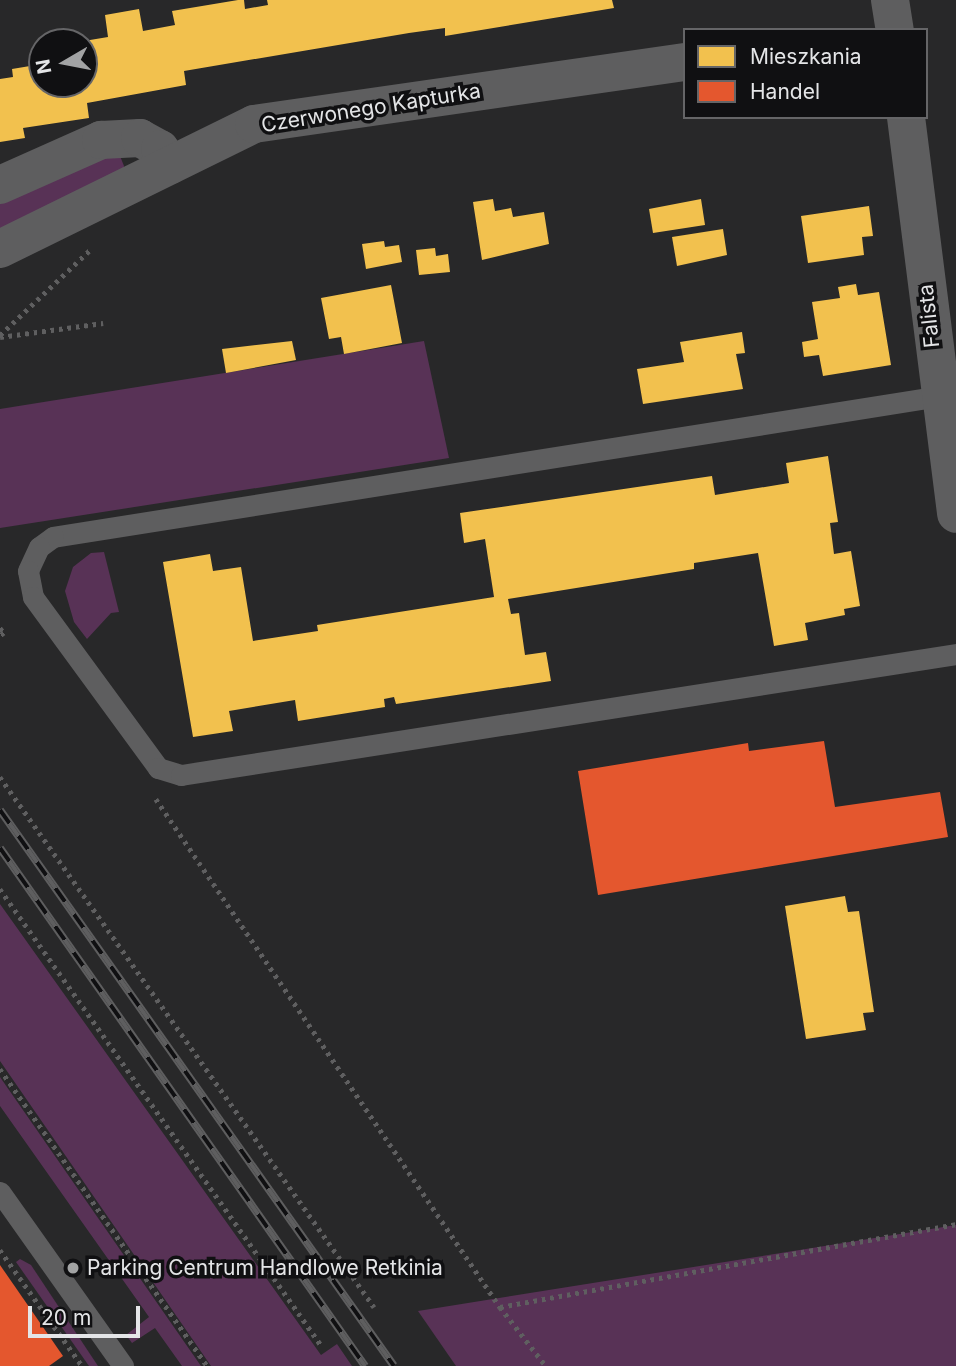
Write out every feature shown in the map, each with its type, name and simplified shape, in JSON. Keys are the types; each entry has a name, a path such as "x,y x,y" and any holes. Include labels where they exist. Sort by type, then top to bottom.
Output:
{"street":[{"path":"890,0 895,28"},
{"name":"Czerwonego Kapturka","path":"0,249 254,124 683,62"},
{"name":"Falista","path":"906,119 944,348 940,396 956,514"},
{"path":"0,185 101,140 140,138 160,149 170,165"}],"lane":[{"path":"940,396 53,537 39,547 28,571 33,597 158,768 181,775 956,654"},
{"path":"0,1192 123,1366"}],"path":[{"path":"0,336 93,246"},
{"path":"0,336 103,323"},
{"path":"0,628 0,636"},
{"path":"0,777 374,1307"},
{"path":"154,795 500,1307 546,1366"},
{"path":"0,889 321,1345"},
{"path":"0,1069 206,1366"},
{"path":"500,1307 956,1224"},
{"path":"0,1252 82,1366"}],"shaded area":[{"path":"116,146 124,166 121,181 0,239 0,197"},
{"path":"424,341 449,458 0,528 0,409"},
{"path":"104,552 119,612 111,613 87,639 74,622 65,591 73,567 91,553"},
{"path":"0,904 321,1355 337,1344 352,1366 211,1366 0,1061"},
{"path":"0,1077 201,1366 182,1366 155,1328 132,1343 126,1335 149,1317 0,1106"},
{"path":"956,1225 956,1366 456,1366 418,1311"},
{"path":"20,1259 31,1265 98,1366 89,1366 16,1262"}],"building: Mieszkania":[{"path":"238,0 244,0 245,9 268,5 267,0 612,0 614,8 445,36 445,28 409,33 184,71 186,85 87,103 89,118 23,128 25,138 0,142 0,79 13,77 12,69 28,66 28,98 98,98 98,39 108,37 105,15 139,9 143,31 175,25 172,11"},
{"path":"493,199 495,211 511,208 513,217 544,212 549,244 482,260 473,202"},
{"path":"701,199 705,225 653,233 649,209"},
{"path":"869,206 873,236 862,237 864,255 808,263 801,216"},
{"path":"723,229 727,255 677,266 672,237"},
{"path":"384,241 385,247 399,245 402,262 366,269 362,244"},
{"path":"435,248 436,256 448,254 450,272 419,275 416,250"},
{"path":"856,284 858,295 879,292 891,365 823,376 819,355 804,357 802,342 818,339 812,302 840,298 838,287"},
{"path":"391,285 402,343 344,354 341,337 329,339 321,298"},
{"path":"742,332 745,353 736,354 743,389 643,404 637,369 684,362 680,342"},
{"path":"292,341 296,360 226,373 222,349"},
{"path":"828,456 838,522 830,523 834,554 851,551 860,606 844,609 845,615 805,623 808,640 774,646 758,553 694,563 694,569 508,599 511,614 519,613 525,655 546,652 551,681 396,704 394,697 384,699 385,707 298,721 295,700 229,711 233,731 193,737 163,562 210,554 213,571 241,567 253,641 318,631 317,625 494,597 485,539 464,543 460,513 712,476 715,495 789,483 786,463"},
{"path":"845,896 848,912 859,911 874,1012 863,1013 866,1030 806,1039 785,906"}],"building: Handel":[{"path":"824,741 835,807 940,792 948,837 598,895 578,771 748,743 749,751"},
{"path":"0,1265 63,1356 49,1366 0,1366"}],"railway":[{"path":"0,810 394,1366"},
{"path":"0,848 365,1366"}],"place":[{"name":"Parking Centrum Handlowe Retkinia","path":"73,1268"}]}
